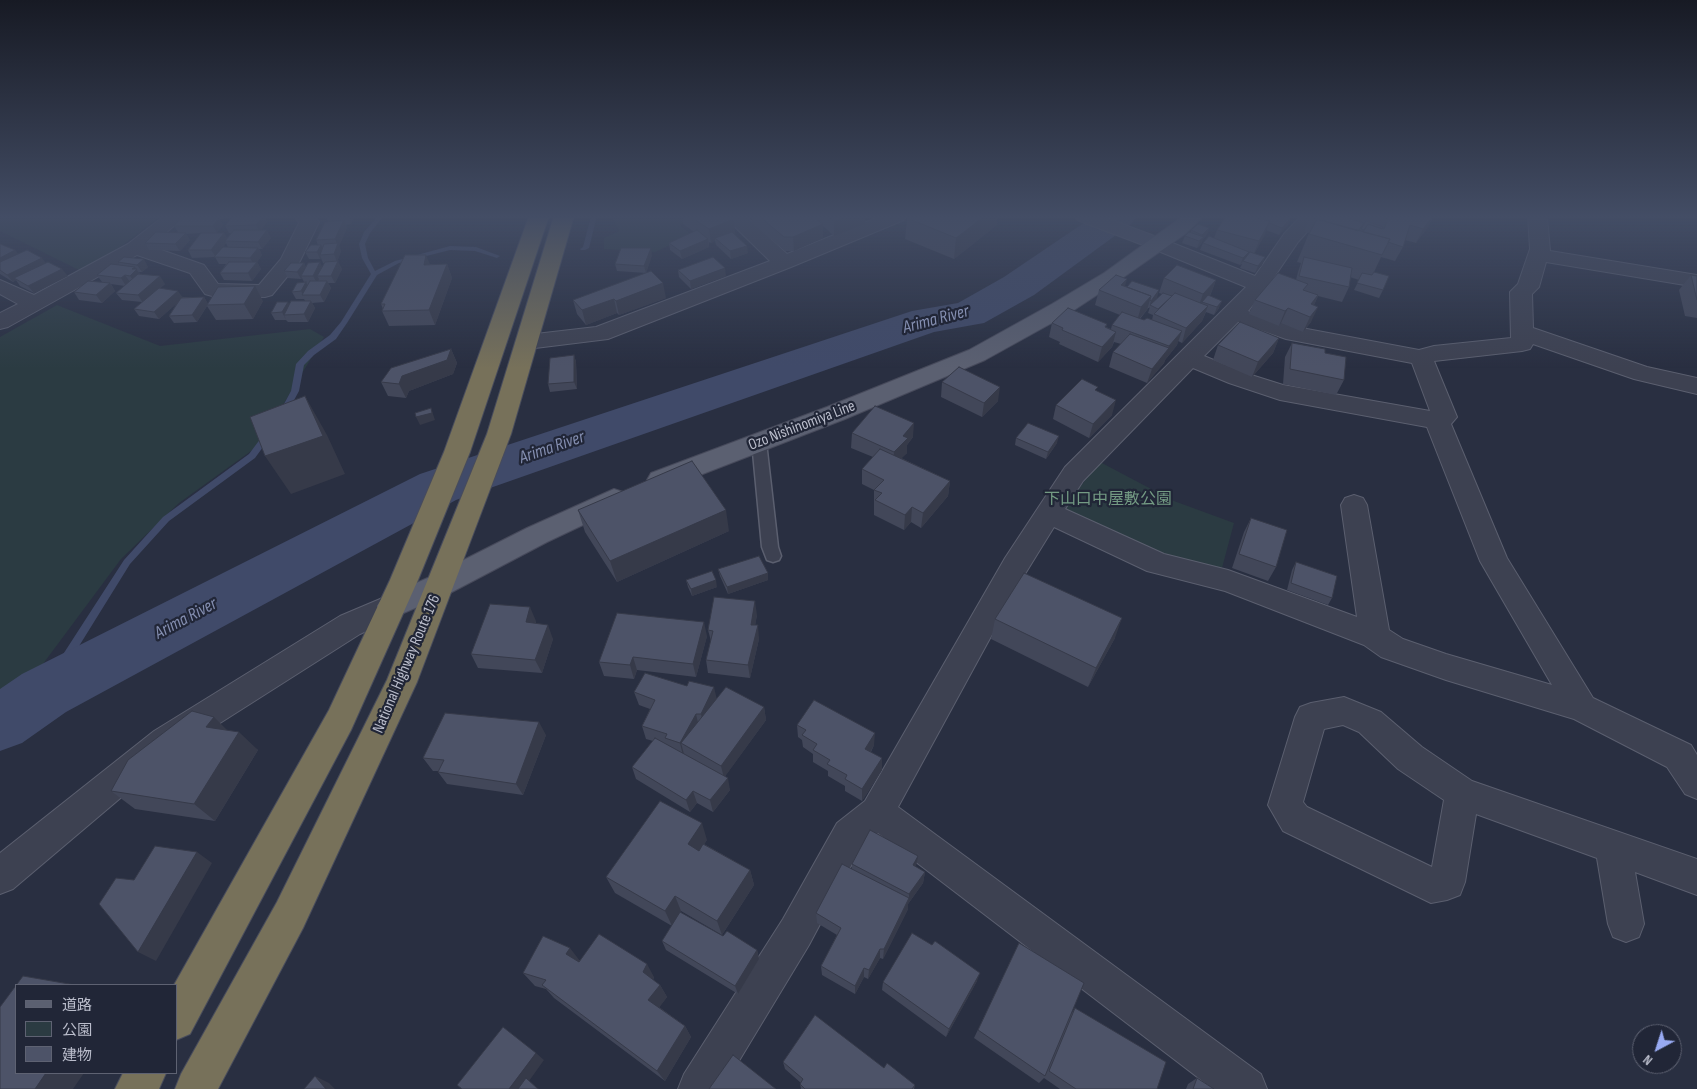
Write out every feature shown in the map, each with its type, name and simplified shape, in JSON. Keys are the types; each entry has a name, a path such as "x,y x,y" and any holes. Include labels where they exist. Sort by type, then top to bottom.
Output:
{"highway":[{"path":"178,1016 340,720 398,593 457,452 521,267"},
{"name":"National Highway Route 176","path":"196,1089 290,915 402,682 499,434 549,267"},
{"path":"136,1089 145,1074"}],"main road":[{"name":"Ozo Nishinomiya Line","path":"398,593 537,535 638,489 870,400 977,355 1060,309 1112,277 1123,267"}],"street":[{"path":"0,322 100,267"},
{"path":"191,267 197,269 212,290 265,291 285,267"},
{"path":"526,342 600,334 774,267"},
{"path":"1215,267 1258,284"},
{"path":"699,1089 796,932 850,835 877,812 1010,575 1074,474 1234,313 1270,267"},
{"path":"1234,313 1286,332 1421,358 1434,353 1522,344 1521,292 1528,287 1534,267"},
{"path":"1610,267 1697,281"},
{"path":"0,286 33,303"},
{"path":"1521,332 1642,374 1697,386"},
{"path":"1189,358 1237,378 1280,392 1436,420 1445,417 1421,358"},
{"path":"1436,420 1494,561 1582,708"},
{"path":"1354,505 1375,636"},
{"path":"1049,513 1157,563 1228,581 1375,636 1392,648 1446,667 1582,708 1688,750 1697,783"},
{"path":"0,876 165,741 398,593"},
{"path":"1462,793 1447,882 1430,885 1295,819 1285,805 1311,717 1344,711 1370,722 1410,758 1462,793 1697,877"},
{"path":"877,812 1246,1089"},
{"path":"1613,848 1626,924"}],"lane":[{"path":"759,442 770,548 773,556"}],"green space":[{"path":"73,267 88,267 81,271"},
{"path":"57,305 160,346 310,329 324,337 258,446 179,503 121,559 34,676 0,701 0,337"},
{"name":"下山口中屋敷公園","path":"1100,462 1174,501 1234,523 1222,568 1158,555 1063,508"}],"building":[{"path":"0,267 24,267 7,275 0,270"},
{"path":"38,267 58,267 62,269 28,286 14,278"},
{"path":"107,267 134,267 132,269 137,269 130,276 125,275 121,278 97,275"},
{"path":"225,267 253,267 248,273 220,273"},
{"path":"288,267 301,267 297,272 284,271"},
{"path":"306,267 318,267 313,276 301,276"},
{"path":"322,267 335,267 331,276 317,276"},
{"path":"399,267 446,267 429,310 382,311 385,304 381,304"},
{"path":"687,267 725,268 690,281 678,270"},
{"path":"1175,267 1182,267 1216,280 1203,294 1164,278"},
{"path":"1301,267 1352,268 1349,287 1299,276"},
{"path":"651,271 663,283 616,301 614,299 582,310 573,300"},
{"path":"1374,272 1389,276 1383,290 1357,283 1362,273 1372,275"},
{"path":"1278,273 1308,284 1303,290 1318,295 1311,304 1318,307 1310,317 1288,308 1285,311 1255,300"},
{"path":"138,274 160,276 138,295 116,293"},
{"path":"1116,275 1127,279 1121,285 1151,296 1141,307 1099,290"},
{"path":"1691,275 1697,276 1697,300"},
{"path":"88,281 110,283 96,295 74,292"},
{"path":"310,281 327,281 320,295 302,295"},
{"path":"1132,281 1159,290 1151,301 1151,296 1127,287"},
{"path":"306,282 301,291 292,292 297,283"},
{"path":"255,286 244,304 207,305 218,287"},
{"path":"159,288 178,291 154,312 134,309"},
{"path":"1163,293 1172,296 1158,309 1150,305"},
{"path":"1175,293 1208,306 1186,328 1154,314"},
{"path":"1208,295 1222,301 1217,307 1202,302"},
{"path":"204,297 192,315 169,316 181,298"},
{"path":"291,301 311,301 304,314 284,315"},
{"path":"277,302 288,302 282,312 271,313"},
{"path":"1068,308 1107,324 1105,327 1116,332 1102,347 1062,330 1063,328 1052,323"},
{"path":"1122,312 1144,320 1147,318 1182,331 1169,346 1112,325"},
{"path":"1240,322 1279,338 1258,362 1218,345"},
{"path":"1130,334 1169,348 1152,369 1113,352"},
{"path":"1292,343 1325,349 1325,353 1346,357 1344,380 1290,369"},
{"path":"451,349 447,360 402,376 399,384 381,382 391,368"},
{"path":"574,355 574,382 548,384 550,358"},
{"path":"959,367 1000,387 984,403 942,382"},
{"path":"1082,379 1098,387 1095,390 1116,400 1093,424 1056,405"},
{"path":"305,396 323,436 265,456 250,417"},
{"path":"875,406 914,423 903,436 908,438 894,452 852,433"},
{"path":"431,408 432,413 416,417 415,413"},
{"path":"1028,423 1059,436 1048,452 1016,438"},
{"path":"880,449 950,481 923,513 912,507 905,515 875,500 882,493 874,490 884,480 862,469"},
{"path":"692,461 726,510 610,561 578,510"},
{"path":"1251,518 1287,530 1276,567 1239,554"},
{"path":"759,556 768,573 727,587 718,569"},
{"path":"1296,562 1337,576 1332,598 1291,583"},
{"path":"712,571 716,580 691,589 686,580"},
{"path":"1024,573 1122,618 1096,668 995,619"},
{"path":"714,597 755,601 751,625 758,625 748,665 706,660 713,631 708,630"},
{"path":"490,604 530,607 526,622 548,625 535,660 471,654"},
{"path":"617,613 704,622 693,664 633,657 630,665 599,662"},
{"path":"645,673 687,686 689,681 714,687 701,714 696,714 680,743 665,738 667,734 642,726 655,700 634,692"},
{"path":"726,687 764,707 721,766 681,743"},
{"path":"814,700 875,733 865,749 882,758 862,789 845,779 847,775 827,764 830,760 813,750 817,744 802,735 806,730 797,725"},
{"path":"192,711 214,717 206,727 239,732 194,804 111,791 128,760"},
{"path":"445,713 539,722 516,784 438,772 444,760 423,758"},
{"path":"655,738 728,778 710,800 693,791 686,800 632,767"},
{"path":"660,801 702,823 688,844 699,851 703,844 750,870 717,921 675,896 665,911 606,877"},
{"path":"870,830 918,856 913,865 925,872 909,894 852,864"},
{"path":"155,846 197,852 138,952 99,904 116,878 134,880"},
{"path":"842,864 909,898 884,949 880,949 869,970 864,968 855,986 821,966 841,928 816,913"},
{"path":"680,912 723,936 727,931 757,950 735,986 662,941"},
{"path":"912,933 932,945 935,941 980,973 949,1029 883,982"},
{"path":"599,934 647,964 643,972 660,985 648,1000 685,1026 657,1071 542,985 546,980 523,973 543,936 570,948 566,954 579,962"},
{"path":"1019,943 1084,983 1045,1076 978,1030"},
{"path":"23,976 69,984 17,984"},
{"path":"15,986 15,1074 45,1074 35,1089 0,1089 0,1007"},
{"path":"1075,1008 1166,1062 1157,1089 1076,1089 1049,1071"},
{"path":"815,1015 884,1068 887,1063 915,1085 912,1089 805,1089 800,1084 803,1079 783,1062"},
{"path":"503,1027 536,1053 509,1089 462,1089 457,1085"},
{"path":"733,1055 776,1089 709,1089"},
{"path":"315,1076 326,1089 304,1089"},
{"path":"526,1078 538,1089 518,1089"},
{"path":"1197,1078 1214,1089 1193,1089"}],"waterway":[{"path":"370,267 374,274"},
{"path":"374,274 388,267"},
{"name":"Arima River","path":"0,723 44,693 438,487 927,320 969,314 1019,286 1046,267"},
{"path":"283,413 295,391 300,364 311,353 333,337 344,323 374,274"},
{"path":"44,693 127,562 166,519 252,456 267,436"}]}
